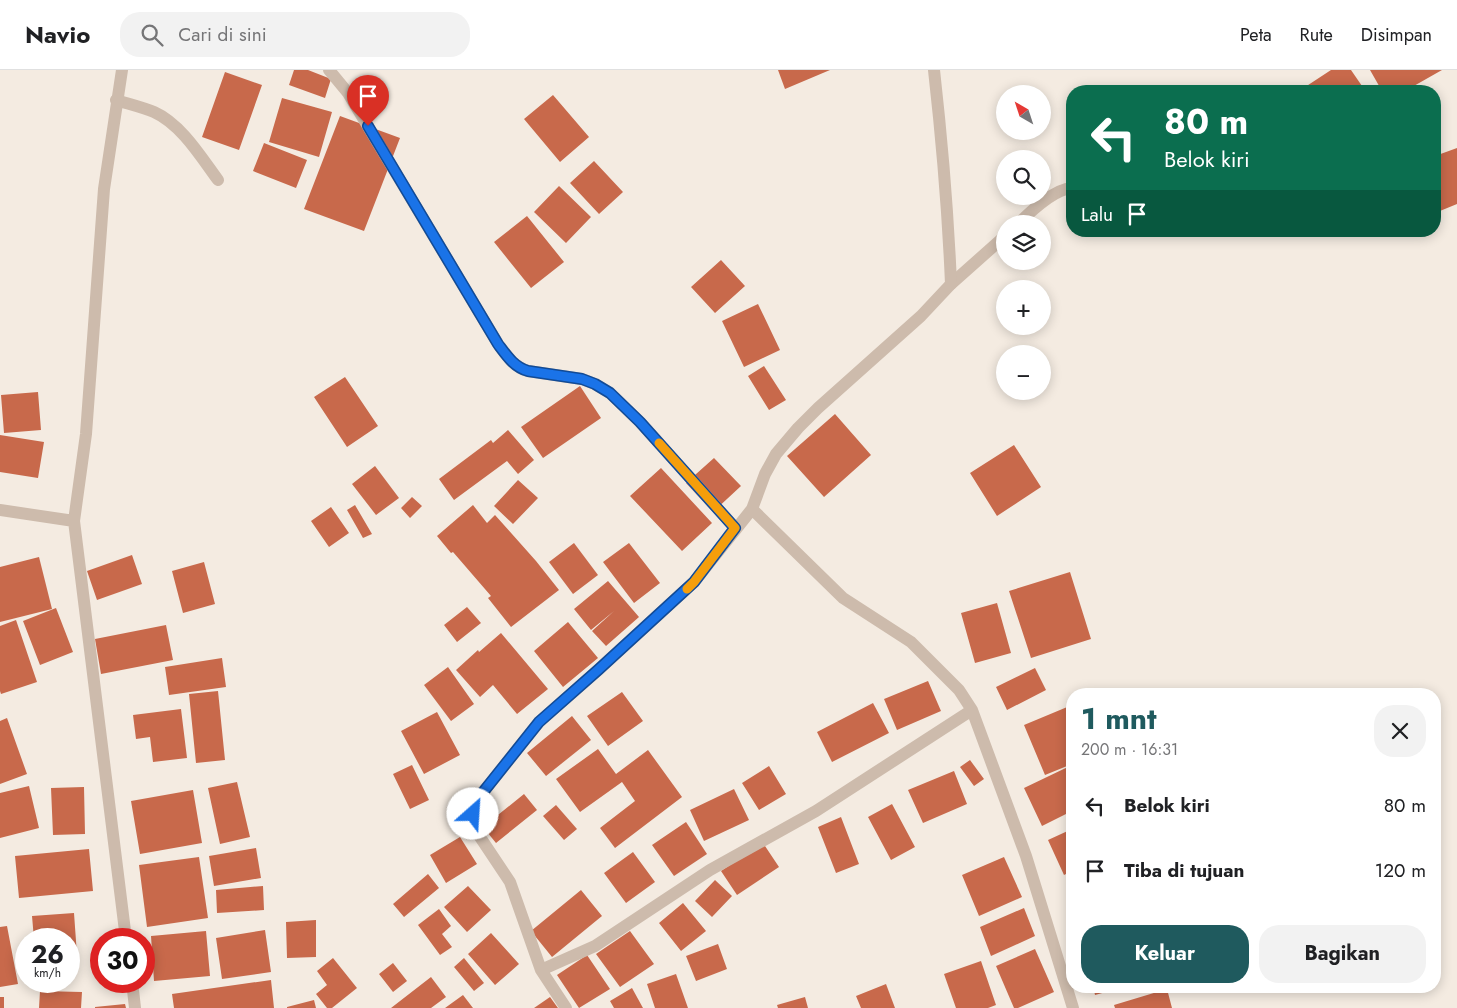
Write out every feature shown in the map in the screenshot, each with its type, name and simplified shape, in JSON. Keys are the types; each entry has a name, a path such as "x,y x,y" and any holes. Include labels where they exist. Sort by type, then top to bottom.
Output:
{"street":[{"path":"122,70 104,189 86,434 74,521 125,928"},
{"path":"329,70 348,93 498,344 513,362 520,369 528,371 582,379 610,393 640,422 735,528"},
{"path":"934,70 941,133 951,284"},
{"path":"116,100 154,112 169,121 191,143 218,180"},
{"path":"1027,215 1052,195 1066,188"},
{"path":"566,1008 541,970 510,882 478,834 473,814 476,801 539,722 694,582 752,509 765,474 776,454 798,428 921,316 951,284 996,244"},
{"path":"752,509 844,598 911,642 959,690 972,710 1026,856 1066,985"},
{"path":"0,510 74,521"},
{"path":"541,970 594,946 710,870 816,811 972,710"},
{"path":"133,993 135,1008"},
{"path":"1068,993 1073,1008"}],"building":[{"path":"294,70 308,70 331,79 325,98 289,85"},
{"path":"778,70 830,70 785,89"},
{"path":"1331,70 1351,70 1361,85 1308,85"},
{"path":"1370,70 1442,70 1416,85 1379,85"},
{"path":"225,72 262,85 239,150 202,137"},
{"path":"553,95 589,137 560,162 524,119"},
{"path":"282,98 332,112 319,157 269,142"},
{"path":"340,116 400,138 364,231 304,209"},
{"path":"264,143 307,160 296,188 253,171"},
{"path":"1457,148 1457,204 1441,211 1441,154"},
{"path":"594,161 623,192 599,214 570,183"},
{"path":"559,186 591,217 566,243 534,212"},
{"path":"527,216 564,262 531,288 494,242"},
{"path":"721,260 745,286 715,313 691,287"},
{"path":"758,304 780,350 744,367 722,321"},
{"path":"764,366 786,400 769,410 748,376"},
{"path":"345,377 378,426 347,447 314,397"},
{"path":"580,386 601,418 543,458 521,427"},
{"path":"38,392 41,430 4,433 1,395"},
{"path":"835,414 871,455 824,497 787,456"},
{"path":"508,430 534,460 518,474 507,461 454,500 439,479 491,440 493,443"},
{"path":"0,435 44,442 38,478 0,472"},
{"path":"1014,445 1041,487 997,516 970,473"},
{"path":"714,458 741,486 713,512 686,483"},
{"path":"375,466 399,498 376,515 352,484"},
{"path":"661,468 712,523 682,551 630,496"},
{"path":"518,480 538,498 513,524 494,506"},
{"path":"412,497 422,506 410,518 401,508"},
{"path":"355,505 372,534 363,538 347,510"},
{"path":"473,505 487,523 495,515 559,590 511,627 488,598 491,596 437,536"},
{"path":"331,507 349,533 329,547 311,521"},
{"path":"574,543 598,575 573,594 549,562"},
{"path":"629,543 660,583 634,603 603,562"},
{"path":"132,555 142,584 97,600 87,571"},
{"path":"39,557 52,609 0,622 0,567"},
{"path":"204,562 215,604 183,613 172,571"},
{"path":"1070,572 1091,639 1031,658 1009,591"},
{"path":"608,581 639,617 606,646 592,631 614,611 591,630 574,609"},
{"path":"997,603 1011,653 975,663 961,613"},
{"path":"467,607 481,623 457,642 444,625"},
{"path":"56,608 73,652 40,665 23,621"},
{"path":"16,620 37,682 1,694 0,626"},
{"path":"568,622 598,658 563,687 534,651"},
{"path":"166,625 173,660 101,674 95,639"},
{"path":"501,633 548,689 517,714 493,685 480,697 456,670"},
{"path":"222,658 226,687 169,695 165,667"},
{"path":"448,667 474,704 451,721 424,685"},
{"path":"1035,668 1046,690 1007,710 996,687"},
{"path":"928,681 941,711 897,730 884,699"},
{"path":"218,691 225,760 196,763 189,694"},
{"path":"622,692 643,721 608,746 587,716"},
{"path":"873,703 889,733 832,762 817,732"},
{"path":"1066,708 1066,766 1045,775 1024,725"},
{"path":"181,709 187,758 153,762 150,737 136,739 133,715"},
{"path":"437,712 460,755 424,774 401,731"},
{"path":"572,716 591,740 546,776 527,753"},
{"path":"7,718 27,774 0,784 0,721"},
{"path":"598,749 616,774 648,750 682,797 615,848 600,828 635,801 622,782 580,812 556,779"},
{"path":"970,760 984,779 974,786 960,767"},
{"path":"412,765 429,800 410,809 393,774"},
{"path":"769,766 786,794 759,810 742,783"},
{"path":"1066,768 1066,814 1042,826 1024,788"},
{"path":"954,771 967,804 923,823 908,790"},
{"path":"237,782 250,837 220,844 208,788"},
{"path":"29,786 39,828 0,838 0,793"},
{"path":"84,787 85,834 53,835 51,788"},
{"path":"734,789 749,820 704,841 690,810"},
{"path":"193,790 202,843 140,854 131,801"},
{"path":"524,794 537,810 496,843 483,827"},
{"path":"892,804 915,847 891,860 868,817"},
{"path":"556,805 577,829 564,840 543,816"},
{"path":"841,817 859,864 836,873 818,827"},
{"path":"686,822 707,854 674,876 652,845"},
{"path":"1066,832 1066,874 1064,875 1048,840"},
{"path":"460,837 477,864 446,883 430,855"},
{"path":"763,843 779,867 737,895 721,871"},
{"path":"256,848 261,878 214,886 209,856"},
{"path":"89,849 93,891 19,898 15,856"},
{"path":"633,852 655,882 626,903 604,873"},
{"path":"199,857 208,918 147,927 139,865"},
{"path":"1004,857 1022,897 979,916 962,875"},
{"path":"428,874 439,888 404,917 393,904"},
{"path":"715,880 732,896 712,917 695,901"},
{"path":"263,886 264,910 217,913 216,890"},
{"path":"468,886 491,910 467,932 444,907"},
{"path":"581,890 602,916 552,957 531,931"},
{"path":"683,903 706,931 681,951 659,923"},
{"path":"1024,908 1035,936 991,956 980,927"},
{"path":"439,909 451,926 442,934 452,947 440,955 418,925"},
{"path":"74,913 75,928 33,928 32,916"},
{"path":"316,920 316,957 287,958 286,922"},
{"path":"7,926 15,968 15,984 0,987 0,927"},
{"path":"265,930 271,972 222,979 216,938"},
{"path":"206,931 210,976 155,981 155,936"},
{"path":"630,931 654,964 620,987 596,954"},
{"path":"491,933 519,964 495,985 468,954"},
{"path":"718,944 727,969 696,981 686,956"},
{"path":"1035,949 1054,992 1014,1008 996,966"},
{"path":"587,955 610,989 579,1008 557,975"},
{"path":"333,958 357,988 332,1008 327,1008 316,994 327,985 317,971"},
{"path":"464,958 484,983 474,991 454,967"},
{"path":"981,961 996,1005 988,1008 956,1008 944,974"},
{"path":"393,963 407,981 393,992 379,974"},
{"path":"676,974 688,1008 655,1008 647,984"},
{"path":"431,977 446,997 431,1008 391,1008"},
{"path":"271,980 274,1008 174,1008 172,994"},
{"path":"886,984 895,1008 861,1008 856,996"},
{"path":"632,988 643,1008 614,1008 610,1001"},
{"path":"82,992 81,1008 39,1008 40,993"},
{"path":"1154,993 1168,993 1172,1008 1115,1008 1114,1005"},
{"path":"463,995 473,1008 445,1008"},
{"path":"0,997 4,997 4,1008 0,1008"},
{"path":"550,997 558,1008 534,1008"},
{"path":"805,997 808,1008 778,1008 777,1005"},
{"path":"314,1000 316,1008 287,1008 287,1007"},
{"path":"125,1004 126,1008 95,1008 95,1007"}],"slow traffic":[{"path":"659,443 735,528 687,589"}],"route":[{"path":"368,126 498,344 513,362 520,369 528,371 582,379 610,393 640,422 735,528 694,582 539,722 476,801 473,814"}]}
